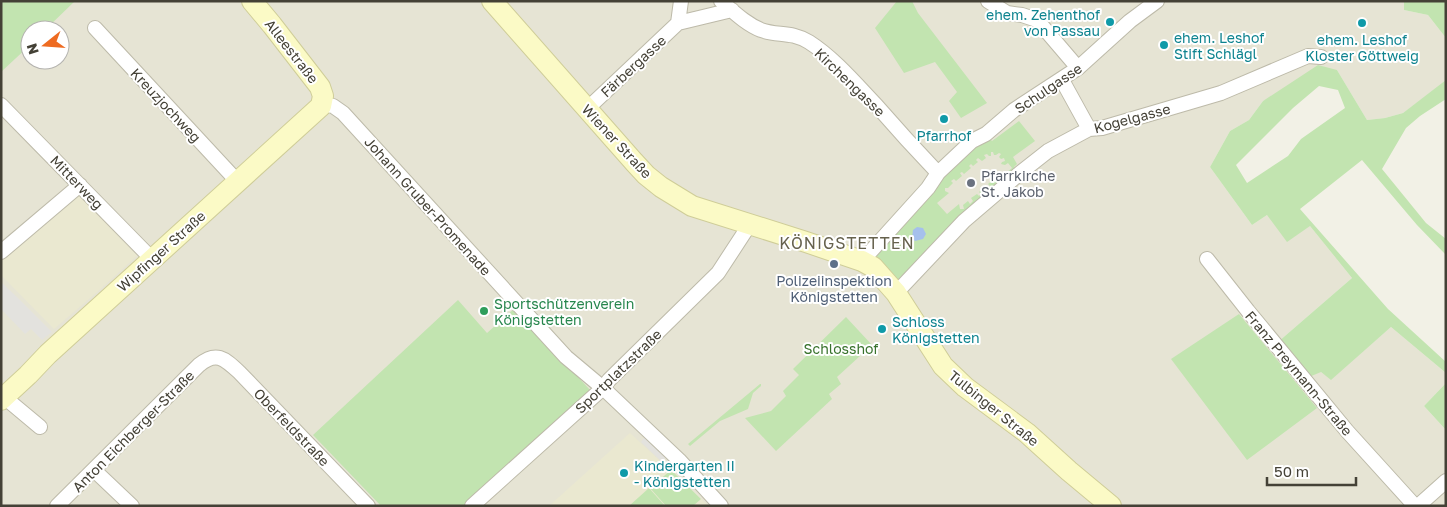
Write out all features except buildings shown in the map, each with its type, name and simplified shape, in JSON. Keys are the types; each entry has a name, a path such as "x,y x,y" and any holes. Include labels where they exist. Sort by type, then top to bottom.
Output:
{"main road":[{"name":"Alleestraße","path":"252,1 320,87 324,96 322,104"},
{"name":"Wiener Straße","path":"492,1 634,162 661,187 692,206 862,261"},
{"name":"Wipfinger Straße","path":"3,399 48,354 322,104"},
{"name":"Tulbinger Straße","path":"862,261 873,267 896,293 932,350 954,377 1040,444 1111,506"}],"street":[{"path":"678,23 680,1"},
{"path":"988,1 1008,13 1037,20 1078,68"},
{"name":"Schulgasse","path":"862,261 928,188 938,173 972,141 986,134 1014,110 1078,68 1130,21 1157,1"},
{"name":"Färbergasse","path":"587,109 678,23 727,6"},
{"name":"Kirchengasse","path":"727,6 754,27 772,33 790,34 799,37 816,48 842,70 938,173"},
{"name":"Kreuzjochweg","path":"95,28 237,181"},
{"name":"Kogelgasse","path":"896,293 964,221 1048,151 1089,129 1102,128 1221,93 1308,56 1321,57"},
{"path":"1062,80 1089,129"},
{"name":"Johann Gruber-Promenade","path":"322,104 333,106 343,113 566,357 603,388 679,460 719,505"},
{"name":"Mitterweg","path":"2,108 152,259"},
{"path":"1,252 80,185"},
{"name":"Sportplatzstraße","path":"472,506 603,388 718,273 750,224"},
{"name":"Franz Preymann-Straße","path":"1207,259 1347,431 1416,506"},
{"name":"Anton Eichberger-Straße","path":"57,506 199,366 210,358"},
{"name":"Oberfeldstraße","path":"210,358 221,358 239,372 368,506"},
{"path":"3,399 40,427"},
{"path":"94,470 132,506"},
{"path":"1416,506 1446,481"}],"shaded area":[{"path":"1,1 1404,1 1404,10 1428,15 1446,38 1445,82 1403,113 1367,120 1337,70 1263,101 1249,120 1230,131 1210,167 1252,225 1267,215 1310,226 1352,278 1278,342 1331,379 1391,327 1446,373 1446,383 1424,406 1446,430 1446,506 1,506"},
{"path":"76,196 84,196 139,254 54,329 1,275 1,259"},
{"path":"1,282 52,332 42,340 31,329 25,334 1,309"},
{"path":"630,433 709,506 549,506"},
{"path":"644,434 670,457 666,457 662,462 641,442"}],"green space":[{"path":"1,1 75,1 55,20 20,20 20,54 1,72"},
{"path":"897,1 912,1 918,13 987,103 961,118 949,101 957,92 935,62 904,73 875,28"},
{"path":"1404,1 1446,1 1446,38 1428,15 1404,10"},
{"path":"1318,65 1337,70 1367,120 1385,118 1403,113 1446,80 1446,99 1406,128 1382,169 1426,223 1446,239 1446,255 1417,225 1362,160 1300,209 1388,309 1446,362 1446,373 1391,327 1331,380 1321,372 1309,377 1278,342 1352,278 1310,226 1287,242 1267,215 1252,225 1210,167 1230,131 1249,120 1263,101","holes":["1319,86 1338,90 1345,108 1301,139 1288,156 1247,183 1236,165 1293,108"]},
{"path":"1019,121 1035,141 1013,157 1017,164 1014,167 1020,173 896,293 862,261 903,215 986,134 992,141","holes":["991,152 994,155 1001,154 999,157 1001,159 1004,158 1005,161 1001,164 1005,165 1008,163 1012,168 996,182 993,180 988,184 990,186 988,189 985,186 979,192 981,194 979,196 977,194 971,198 973,201 970,204 968,201 963,205 964,209 960,209 959,204 947,214 937,203 949,193 945,191 945,188 948,188 953,183 951,181 954,179 956,181 962,176 960,173 964,174 971,168 969,166 971,164 973,166 978,162 976,160 978,158 982,161 986,158 984,155 991,156"]},
{"path":"458,300 487,333 514,309 592,392 465,506 381,506 313,435"},
{"path":"1239,314 1317,408 1247,460 1171,359"},
{"name":"Schlosshof","path":"846,317 872,345 837,377 841,384 829,394 832,399 776,451 745,418 771,411 786,396 783,391 799,375 793,369"},
{"path":"1446,383 1446,430 1424,406"},
{"path":"760,384 761,386 753,393 748,409 720,421 690,446 688,444"},
{"path":"671,470 701,499 693,506 666,506 650,488"},
{"path":"649,488 665,506 629,506"}],"water":[{"path":"917,227 923,228 926,234 923,239 915,241 912,238 913,230"}],"place":[{"name":"ehem. Zehenthof von Passau","path":"1110,22"},
{"name":"ehem. Leshof Kloster Göttweig","path":"1362,23"},
{"name":"ehem. Leshof Stift Schlägl","path":"1164,45"},
{"name":"Pfarrhof","path":"944,119"},
{"name":"Pfarrkirche St. Jakob","path":"971,183"},
{"name":"Polizeiinspektion Königstetten","path":"834,264"},
{"name":"Sportschützenverein Königstetten","path":"484,311"},
{"name":"Schloss Königstetten","path":"882,329"},
{"name":"Kindergarten II - Königstetten","path":"624,473"}],"district":[{"name":"KÖNIGSTETTEN","path":"847,243"}]}
